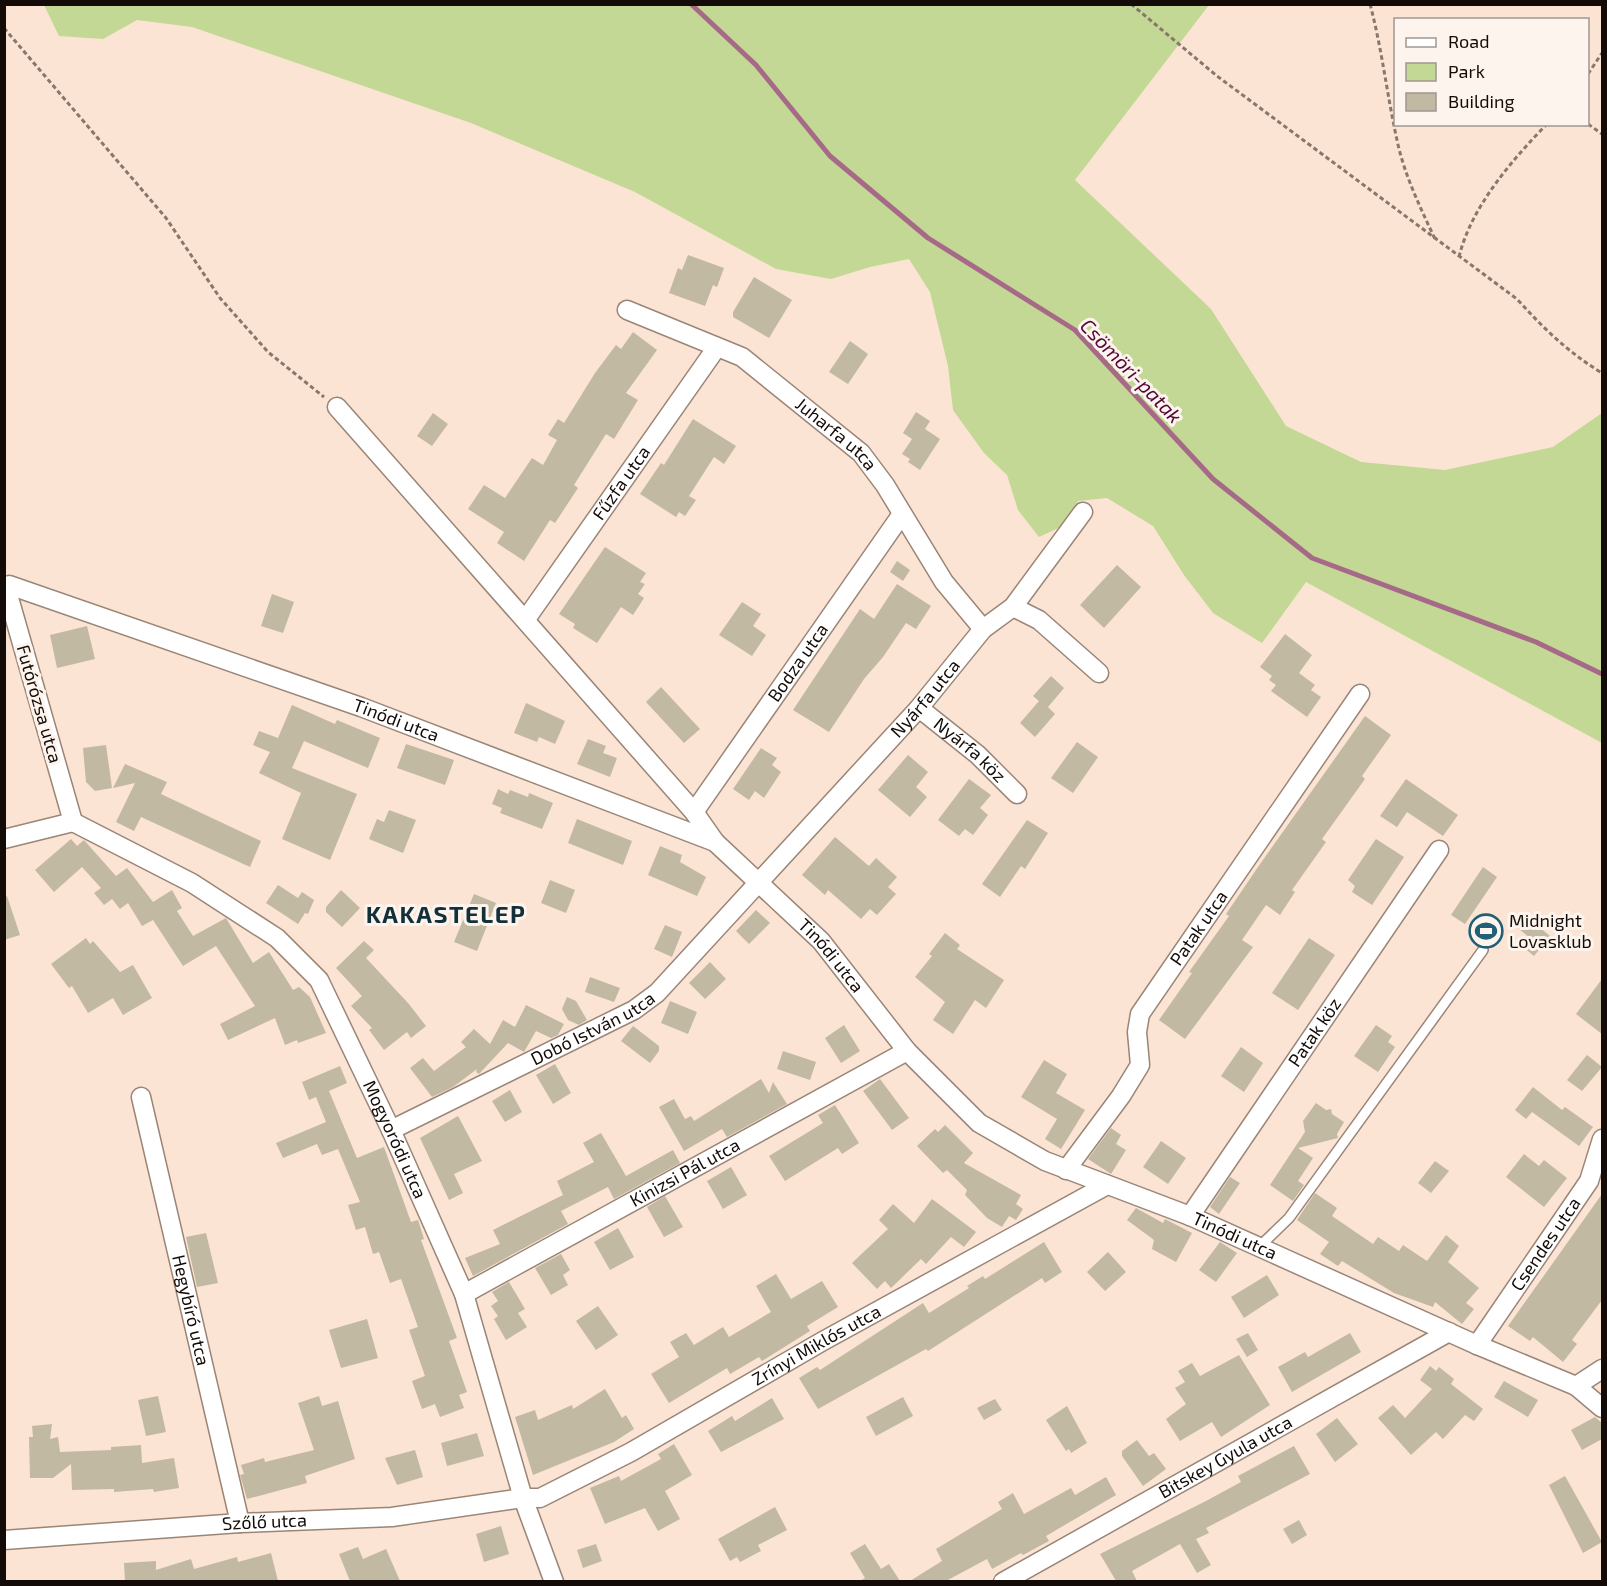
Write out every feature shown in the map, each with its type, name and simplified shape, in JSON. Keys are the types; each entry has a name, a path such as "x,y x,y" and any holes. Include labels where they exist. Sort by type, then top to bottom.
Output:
{"street":[{"name":"Juharfa utca","path":"627,310 742,357 861,453 885,485 944,582 983,629"},
{"name":"Fűzfa utca","path":"526,619 717,347"},
{"path":"337,407 694,812 715,842"},
{"name":"Nyárfa utca","path":"759,881 919,708 983,629 1013,607 1083,512"},
{"name":"Bodza utca","path":"694,812 903,514"},
{"name":"Futórózsa utca","path":"9,585 9,598 73,822"},
{"name":"Tinódi utca","path":"9,585 361,707 715,842 821,941 907,1051 979,1123 1045,1161 1191,1216 1477,1345 1576,1386 1602,1408"},
{"path":"1013,607 1039,620 1099,673"},
{"name":"Patak utca","path":"1066,1170 1121,1096 1140,1065 1137,1032 1140,1014 1360,694"},
{"name":"Nyárfa köz","path":"919,708 978,755 1017,794"},
{"path":"4,839 73,822"},
{"name":"Mogyoródi utca","path":"73,822 192,884 277,938 319,980 391,1130 464,1294 524,1498 554,1581"},
{"name":"Patak köz","path":"1191,1216 1439,850"},
{"name":"Dobó István utca","path":"391,1130 634,1010 657,993 759,881"},
{"name":"Kinizsi Pál utca","path":"464,1294 907,1051"},
{"name":"Hegybíró utca","path":"141,1097 240,1523"},
{"name":"Csendes utca","path":"1477,1345 1589,1181 1602,1139"},
{"name":"Zrínyi Miklós utca","path":"524,1498 540,1498 631,1452 833,1336 1107,1185"},
{"name":"Bitskey Gyula utca","path":"1003,1581 1449,1332"},
{"path":"1576,1386 1602,1369"},
{"name":"Szőlő utca","path":"4,1540 240,1523 392,1517 524,1498"}],"lane":[{"path":"1259,1247 1289,1218 1483,950"}],"path":[{"path":"1131,4 1217,75 1436,242 1517,299 1545,330 1579,359 1602,374"},
{"path":"1370,4 1383,53 1394,122"},
{"path":"4,28 166,218 233,314 268,352 337,407"},
{"path":"1589,71 1602,53"},
{"path":"1589,125 1602,134"},
{"path":"1395,126 1397,141 1416,199 1436,242"},
{"path":"1460,257 1463,243 1485,200 1545,126"}],"green space":[{"path":"44,5 1209,5 1075,180 1211,309 1286,426 1361,462 1445,470 1553,447 1602,413 1602,743 1306,582 1262,643 1213,613 1184,575 1153,526 1107,498 1078,501 1067,524 1039,537 1018,510 1007,475 984,453 953,410 948,366 930,292 909,259 870,267 831,279 776,269 635,192 471,123 192,27 137,20 103,39 59,36"}],"building":[{"path":"688,255 724,268 717,287 713,285 705,306 669,293 678,268 682,270"},
{"path":"754,277 792,300 769,338 733,317 733,312"},
{"path":"633,332 657,350 626,393 638,400 614,439 606,434 574,485 578,488 555,523 550,520 524,561 497,543 504,532 468,509 484,485 505,498 532,458 543,465 557,440 548,435 558,419 564,423 595,373 616,345 621,349"},
{"path":"850,341 868,354 848,384 829,372"},
{"path":"916,412 930,421 925,429 940,439 920,470 908,462 910,459 902,454 912,439 903,433"},
{"path":"433,413 448,424 432,446 417,436"},
{"path":"693,419 736,446 724,464 714,457 689,496 696,500 685,516 679,512 676,517 640,494 661,463 664,465"},
{"path":"605,547 646,573 640,582 645,584 638,594 644,598 633,615 621,607 597,643 573,628 575,624 559,614"},
{"path":"897,561 910,570 903,581 890,572"},
{"path":"1117,565 1141,587 1104,628 1080,605"},
{"path":"897,584 931,606 916,629 906,623 883,657 864,679 829,732 793,710 860,609 874,619"},
{"path":"272,594 294,602 283,633 261,626"},
{"path":"742,602 761,614 753,626 766,635 752,656 719,635"},
{"path":"87,626 95,659 57,668 50,635"},
{"path":"1285,634 1312,655 1299,673 1315,685 1311,690 1321,697 1307,717 1271,691 1276,685 1269,680 1272,676 1260,667"},
{"path":"1051,676 1064,688 1048,707 1055,714 1035,737 1020,723 1039,701 1033,696"},
{"path":"661,687 700,729 684,743 646,702"},
{"path":"526,703 565,721 555,744 539,737 537,742 514,733"},
{"path":"292,705 335,724 337,720 380,738 368,768 304,741 292,768 357,794 330,860 282,839 301,793 259,773 270,752 253,745 259,731 278,738"},
{"path":"1365,716 1391,735 1362,776 1365,779 1322,839 1326,842 1292,890 1295,892 1280,915 1266,905 1242,940 1253,947 1185,1039 1159,1020 1192,973 1189,972 1229,916 1226,914"},
{"path":"588,739 606,746 603,753 617,758 610,777 577,764"},
{"path":"1077,742 1098,757 1073,793 1051,778"},
{"path":"406,744 454,760 445,785 397,768"},
{"path":"106,745 112,788 95,791 86,782 83,748"},
{"path":"761,748 777,758 772,765 781,772 764,798 755,791 749,800 733,789"},
{"path":"908,755 928,772 916,787 927,797 910,817 878,790"},
{"path":"125,764 167,782 161,794 261,841 250,867 141,817 134,831 116,822 135,783 113,788"},
{"path":"969,779 991,795 980,808 988,815 973,835 965,829 959,836 938,820"},
{"path":"1406,779 1458,815 1443,836 1407,812 1397,827 1380,816"},
{"path":"498,789 508,794 510,790 528,797 529,793 553,803 542,829 500,813 502,808 492,804"},
{"path":"389,810 416,820 403,853 369,839 377,819 384,822"},
{"path":"577,819 632,841 623,865 568,843"},
{"path":"1027,820 1048,833 1025,869 1021,866 1000,897 982,884"},
{"path":"835,837 869,866 876,858 897,877 888,887 896,894 877,915 870,909 861,919 828,890 825,895 802,875"},
{"path":"71,839 77,846 84,840 116,876 127,868 153,902 172,890 182,908 177,911 193,936 226,918 253,963 269,952 293,990 299,987 310,997 326,1033 285,1045 275,1018 228,1040 220,1024 255,1006 216,946 183,966 153,920 142,926 128,903 120,909 112,899 104,905 94,893 101,888 82,867 54,892 35,870"},
{"path":"1376,839 1404,857 1372,905 1352,892 1355,886 1348,880"},
{"path":"660,846 682,855 680,862 706,877 697,896 648,875"},
{"path":"1483,867 1497,877 1465,924 1451,915"},
{"path":"550,880 575,890 566,913 541,903"},
{"path":"278,885 298,898 302,892 314,900 308,914 305,913 298,924 266,903"},
{"path":"341,890 360,908 342,927 326,912 326,907"},
{"path":"474,894 496,903 477,951 454,942"},
{"path":"7,896 20,935 4,940 4,897"},
{"path":"756,910 770,923 749,944 736,931"},
{"path":"1522,913 1550,936 1534,956 1523,947 1530,938 1513,924"},
{"path":"665,925 682,932 672,957 654,949"},
{"path":"945,933 960,945 957,949 1004,980 986,1008 975,1000 953,1034 933,1020 945,1002 915,977 932,956 929,954"},
{"path":"86,938 90,944 93,941 120,972 133,965 152,998 123,1015 113,998 88,1013 72,986 69,988 51,964"},
{"path":"1309,938 1335,955 1298,1010 1272,993"},
{"path":"364,941 374,950 366,958 426,1026 411,1038 407,1032 384,1050 369,1030 372,1028 351,1006 362,996 336,968"},
{"path":"710,962 726,979 705,999 689,983"},
{"path":"590,977 620,988 614,1002 585,992"},
{"path":"1602,979 1602,1034 1576,1014"},
{"path":"567,997 576,1001 587,1020 579,1025 568,1020 562,1009"},
{"path":"670,1001 697,1012 688,1034 661,1023"},
{"path":"526,1005 564,1024 558,1035 551,1038 536,1031 524,1052 508,1043 479,1074 476,1072 477,1069 453,1087 432,1097 410,1068 423,1058 434,1071 466,1047 461,1042 474,1029 490,1044 503,1020 515,1027"},
{"path":"844,1025 860,1051 841,1063 825,1038"},
{"path":"1376,1025 1392,1036 1388,1042 1395,1047 1378,1072 1354,1056"},
{"path":"633,1026 659,1046 659,1051 650,1063 621,1041"},
{"path":"1241,1047 1263,1063 1244,1092 1221,1076"},
{"path":"783,1051 816,1062 810,1080 777,1069"},
{"path":"1587,1055 1602,1067 1582,1091 1567,1080"},
{"path":"1044,1060 1067,1074 1056,1093 1085,1110 1061,1149 1045,1139 1057,1119 1021,1097"},
{"path":"555,1064 571,1093 553,1104 536,1075"},
{"path":"340,1066 347,1083 329,1091 357,1158 384,1147 411,1222 418,1220 424,1239 421,1240 457,1338 449,1341 467,1392 459,1395 464,1408 440,1417 435,1404 422,1409 412,1381 425,1376 409,1330 418,1327 401,1279 390,1283 379,1252 373,1254 365,1227 356,1230 348,1205 360,1202 338,1149 322,1155 317,1144 283,1158 276,1143 326,1122 316,1097 309,1100 302,1082"},
{"path":"761,1079 769,1093 773,1082 787,1104 727,1137 722,1129 684,1151 659,1107 674,1099 685,1119 691,1116 694,1121"},
{"path":"880,1079 909,1118 892,1130 863,1091"},
{"path":"1533,1087 1562,1110 1565,1107 1593,1127 1579,1146 1532,1112 1526,1119 1515,1110"},
{"path":"510,1090 522,1112 505,1122 492,1101"},
{"path":"1316,1103 1326,1110 1331,1109 1332,1114 1344,1122 1337,1134 1338,1138 1298,1148 1313,1158 1298,1181 1304,1185 1293,1201 1270,1185 1305,1132 1303,1121"},
{"path":"835,1105 859,1143 842,1154 838,1148 785,1181 769,1156 823,1123 818,1115"},
{"path":"458,1116 482,1161 454,1174 463,1193 449,1200 420,1138"},
{"path":"945,1125 973,1153 964,1163 1021,1195 1016,1204 1023,1209 1016,1220 1009,1216 1002,1227 987,1218 965,1195 967,1190 947,1170 943,1173 917,1146 935,1129 938,1132"},
{"path":"1111,1128 1121,1135 1116,1144 1126,1150 1111,1174 1088,1159"},
{"path":"601,1133 626,1176 673,1150 680,1163 614,1199 608,1187 561,1211 568,1224 473,1276 465,1258 500,1244 493,1230 563,1195 557,1181 594,1162 583,1143"},
{"path":"1161,1141 1186,1158 1168,1184 1143,1167"},
{"path":"1524,1154 1539,1166 1544,1160 1567,1178 1544,1207 1506,1177"},
{"path":"1435,1161 1449,1171 1431,1193 1418,1183"},
{"path":"731,1167 747,1195 723,1209 707,1181"},
{"path":"1230,1177 1240,1183 1219,1214 1210,1207"},
{"path":"1315,1193 1337,1208 1332,1216 1373,1244 1378,1237 1399,1251 1403,1245 1427,1261 1446,1235 1459,1246 1448,1262 1479,1288 1466,1303 1474,1309 1462,1324 1435,1302 1433,1307 1394,1293 1342,1261 1338,1266 1320,1254 1329,1242 1297,1220"},
{"path":"1602,1194 1602,1300 1572,1340 1577,1344 1563,1362 1533,1337 1530,1341 1508,1326"},
{"path":"665,1196 683,1227 664,1237 647,1207"},
{"path":"932,1199 976,1232 964,1247 951,1237 926,1264 921,1259 891,1288 885,1281 877,1289 852,1263 888,1229 879,1220 893,1204 914,1223"},
{"path":"1136,1208 1163,1223 1165,1219 1192,1233 1176,1262 1152,1249 1154,1240 1127,1220"},
{"path":"618,1228 634,1257 610,1270 594,1242"},
{"path":"206,1233 218,1283 197,1287 186,1237"},
{"path":"1044,1242 1062,1272 1045,1283 1042,1278 928,1351 926,1349 818,1409 799,1378 817,1367 820,1370 923,1303 929,1313 969,1288 967,1286 983,1276 985,1279"},
{"path":"1220,1242 1237,1253 1216,1282 1199,1270"},
{"path":"1108,1252 1126,1272 1105,1291 1087,1272"},
{"path":"561,1254 570,1270 563,1275 568,1285 551,1295 535,1268"},
{"path":"776,1274 791,1299 822,1281 838,1307 807,1326 810,1331 762,1361 759,1357 730,1374 727,1368 669,1403 651,1374 679,1357 670,1342 686,1333 694,1345 723,1327 729,1337 771,1312 756,1286"},
{"path":"1267,1275 1279,1295 1244,1318 1231,1297"},
{"path":"509,1282 525,1309 518,1313 527,1327 506,1340 494,1319 498,1316 491,1306 498,1301 492,1292"},
{"path":"598,1306 618,1335 596,1350 576,1321"},
{"path":"367,1319 378,1358 341,1368 329,1330"},
{"path":"1248,1333 1258,1350 1247,1357 1236,1339"},
{"path":"1350,1333 1361,1352 1292,1392 1278,1367 1305,1352 1308,1357"},
{"path":"1239,1355 1270,1405 1221,1437 1212,1422 1180,1441 1166,1419 1186,1404 1175,1388 1185,1382 1178,1371 1192,1363 1200,1376"},
{"path":"1430,1366 1436,1371 1439,1367 1454,1379 1451,1384 1483,1409 1474,1421 1465,1415 1443,1439 1436,1432 1411,1455 1378,1418 1393,1405 1405,1418 1432,1389 1420,1380"},
{"path":"1504,1381 1538,1400 1528,1417 1494,1397"},
{"path":"605,1389 622,1418 626,1415 634,1429 614,1442 533,1475 515,1417 535,1410 538,1420 572,1405 573,1409"},
{"path":"158,1396 166,1432 146,1436 138,1400"},
{"path":"319,1396 322,1406 338,1401 355,1459 305,1476 307,1483 247,1499 240,1475 244,1474 241,1465 264,1458 265,1462 314,1450 298,1403"},
{"path":"903,1397 913,1416 876,1436 866,1417"},
{"path":"772,1398 784,1419 721,1452 708,1431 732,1416 735,1421"},
{"path":"995,1399 1002,1410 984,1420 977,1408"},
{"path":"1067,1406 1087,1443 1071,1453 1069,1449 1066,1451 1046,1420"},
{"path":"1595,1417 1602,1423 1602,1439 1582,1450 1571,1430"},
{"path":"1337,1418 1358,1444 1335,1462 1316,1434"},
{"path":"52,1424 50,1439 58,1437 60,1452 111,1450 111,1447 141,1445 142,1463 174,1458 179,1488 154,1492 153,1489 114,1492 114,1489 72,1490 71,1464 53,1478 30,1478 29,1437 33,1437 32,1426"},
{"path":"477,1433 484,1456 447,1466 441,1443"},
{"path":"1137,1440 1149,1456 1154,1453 1166,1469 1143,1486 1122,1456 1122,1451"},
{"path":"674,1444 692,1475 665,1491 680,1519 658,1531 645,1508 605,1524 590,1488 619,1476 621,1481 661,1459 658,1454"},
{"path":"1294,1446 1310,1474 1206,1528 1209,1533 1196,1539 1211,1565 1197,1573 1180,1544 1132,1571 1137,1581 1116,1581 1100,1554 1241,1482 1238,1476"},
{"path":"415,1450 423,1477 397,1485 385,1458"},
{"path":"1565,1476 1602,1542 1583,1553 1549,1485"},
{"path":"1106,1477 1116,1495 1046,1536 1049,1541 1023,1555 1021,1553 992,1569 987,1559 946,1581 910,1581 942,1561 936,1549 1002,1509 998,1502 1013,1493 1024,1514 1071,1488 1075,1495"},
{"path":"775,1507 787,1530 758,1545 761,1551 740,1562 737,1557 730,1561 718,1539"},
{"path":"1299,1520 1307,1535 1292,1544 1283,1529"},
{"path":"501,1526 509,1554 484,1562 476,1534"},
{"path":"596,1544 602,1561 583,1568 577,1550"},
{"path":"865,1544 881,1569 889,1564 900,1581 860,1581 865,1578 850,1553"},
{"path":"358,1547 363,1559 386,1549 400,1581 350,1581 339,1554"},
{"path":"271,1553 278,1581 125,1581 124,1563 156,1561 156,1570 191,1559 194,1569 237,1557 238,1562"}],"waterway":[{"name":"Csömöri-patak","path":"691,4 756,65 830,156 928,238 1075,330 1213,479 1312,558 1536,642 1602,674"}],"place":[{"name":"Midnight Lovasklub","path":"1486,931"}],"district":[{"name":"KAKASTELEP","path":"446,915"}]}
